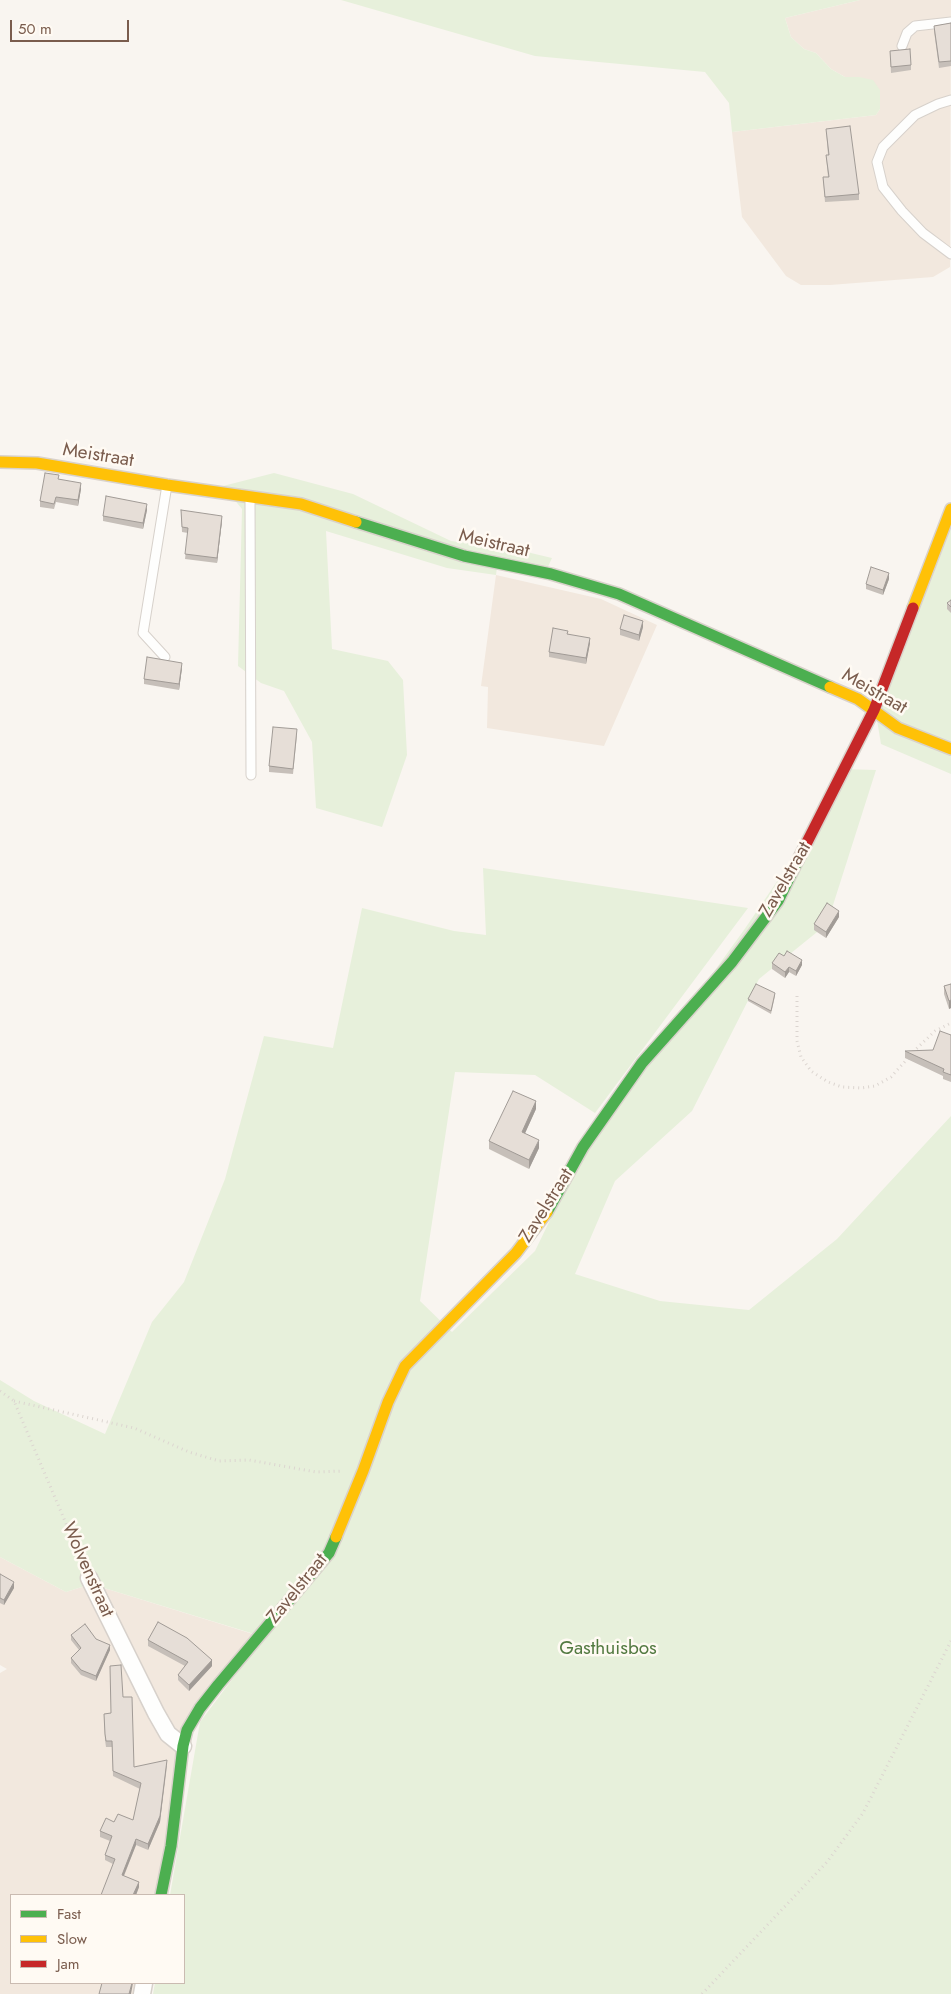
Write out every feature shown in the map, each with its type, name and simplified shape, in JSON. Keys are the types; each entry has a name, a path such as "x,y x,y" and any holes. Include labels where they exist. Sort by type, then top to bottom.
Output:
{"street":[{"name":"Meistraat","path":"0,462 37,463 167,485 301,504 464,556 551,574 620,594 858,699 898,728 951,749"},
{"name":"Zavelstraat","path":"162,1894 171,1846 183,1746 187,1730 200,1708 329,1554 363,1471 388,1402 405,1366 516,1253 546,1213 583,1147 642,1064 732,962 778,902 874,710 951,509"},
{"name":"Wolvenstraat","path":"89,1578 156,1714 168,1734 183,1746"}],"lane":[{"path":"902,46 907,33 915,26 951,22"},
{"path":"951,100 915,115 883,147 877,162 882,187 923,233 951,254"},
{"path":"165,657 143,633 167,485"},
{"path":"250,497 251,776"}],"path":[{"path":"797,996 797,1041 801,1056 811,1071 828,1082 842,1087 861,1088 875,1086 891,1077 930,1036 951,1023"},
{"name":"Wolvenstraat","path":"0,1390 14,1401 89,1578"},
{"path":"14,1401 134,1428 189,1452 219,1461 249,1460 316,1472 363,1471"},
{"path":"702,1994 827,1862 863,1813 951,1641"}],"shaded area":[{"path":"860,0 951,0 950,267 933,277 830,285 801,285 786,276 742,217 732,132 876,115 880,109 859,77 845,77 831,69 816,53 804,49 791,37 785,18"},
{"path":"496,575 601,599 657,625 604,746 487,728 488,687 481,686"},
{"path":"0,1557 66,1592 91,1584 253,1634 190,1717 155,1894 10,1894 10,1984 139,1984 135,1994 0,1994 0,1673 7,1669 0,1665"}],"green space":[{"path":"341,0 860,0 785,18 791,37 804,49 816,53 831,69 845,77 873,80 880,90 880,109 876,115 732,132 729,103 705,72 535,56"},
{"path":"274,473 353,494 451,541 514,549 552,558 546,571 498,559 496,575 447,568 326,531 332,649 388,661 403,680 407,755 382,827 316,808 312,742 284,691 261,683 238,666 242,509 223,486"},
{"path":"951,528 951,774 881,744 877,720"},
{"name":"Gasthuisbos","path":"841,769 876,770 827,924 759,979 692,1111 615,1181 575,1274 660,1301 749,1310 837,1239 951,1116 951,1994 153,1994 155,1984 185,1984 185,1894 170,1894 200,1722 264,1637 91,1584 66,1592 0,1557 0,1380 34,1401 105,1434 152,1322 184,1282 225,1179 264,1036 333,1048 362,908 454,931 486,935 483,868 748,908 595,1113 535,1075 455,1072 420,1301 452,1332 535,1251 582,1154 744,930 831,802"}],"building":[{"path":"951,23 951,61 939,62 934,26"},
{"path":"910,49 911,65 891,67 890,51"},
{"path":"850,126 859,194 825,197 823,177 829,177 826,155 829,155 826,129"},
{"path":"45,473 59,475 58,479 81,483 78,500 56,497 54,504 40,501"},
{"path":"106,496 147,504 143,523 103,516"},
{"path":"181,510 222,516 217,558 185,554 188,528 182,527"},
{"path":"871,567 889,573 883,590 866,584"},
{"path":"624,615 643,621 639,635 620,629"},
{"path":"553,628 568,631 567,634 590,638 586,658 549,652"},
{"path":"147,657 182,663 179,684 144,679"},
{"path":"273,727 297,729 293,769 269,766"},
{"path":"827,903 839,911 826,932 814,924"},
{"path":"787,951 802,960 796,971 789,967 785,972 772,963 779,953 784,956"},
{"path":"756,984 775,993 771,1011 748,999"},
{"path":"951,984 951,1000 949,1001 944,986"},
{"path":"940,1031 951,1035 951,1075 943,1072 944,1069 905,1051 933,1050"},
{"path":"513,1091 536,1101 522,1132 539,1140 529,1160 489,1141"},
{"path":"0,1574 14,1582 4,1600 0,1598"},
{"path":"158,1622 187,1638 212,1660 189,1685 178,1675 188,1662 148,1640"},
{"path":"85,1624 96,1639 110,1645 96,1676 81,1670 71,1658 81,1648 71,1635"},
{"path":"121,1665 123,1697 132,1697 134,1767 167,1760 160,1816 148,1844 136,1839 122,1875 139,1882 133,1894 101,1894 115,1859 105,1855 112,1836 100,1831 106,1818 114,1822 118,1814 133,1820 141,1783 113,1771 112,1741 106,1741 104,1714 111,1713 110,1666"},
{"path":"102,1984 132,1984 129,1994 99,1994"}],"traffic: fast":[{"path":"356,522 464,556 551,574 619,594 830,687"},
{"path":"547,1212 583,1147 642,1063 732,962 778,901 798,860"},
{"path":"161,1894 171,1846 183,1746 187,1730 200,1708 218,1685 329,1553 336,1537"}],"traffic: slow":[{"path":"0,462 37,463 167,485 301,504 356,522"},
{"path":"913,608 951,509"},
{"path":"830,687 858,699 898,728 951,749"},
{"path":"336,1537 388,1402 405,1366 516,1253 547,1212"}],"traffic: jam":[{"path":"798,860 874,710 913,608"}]}
